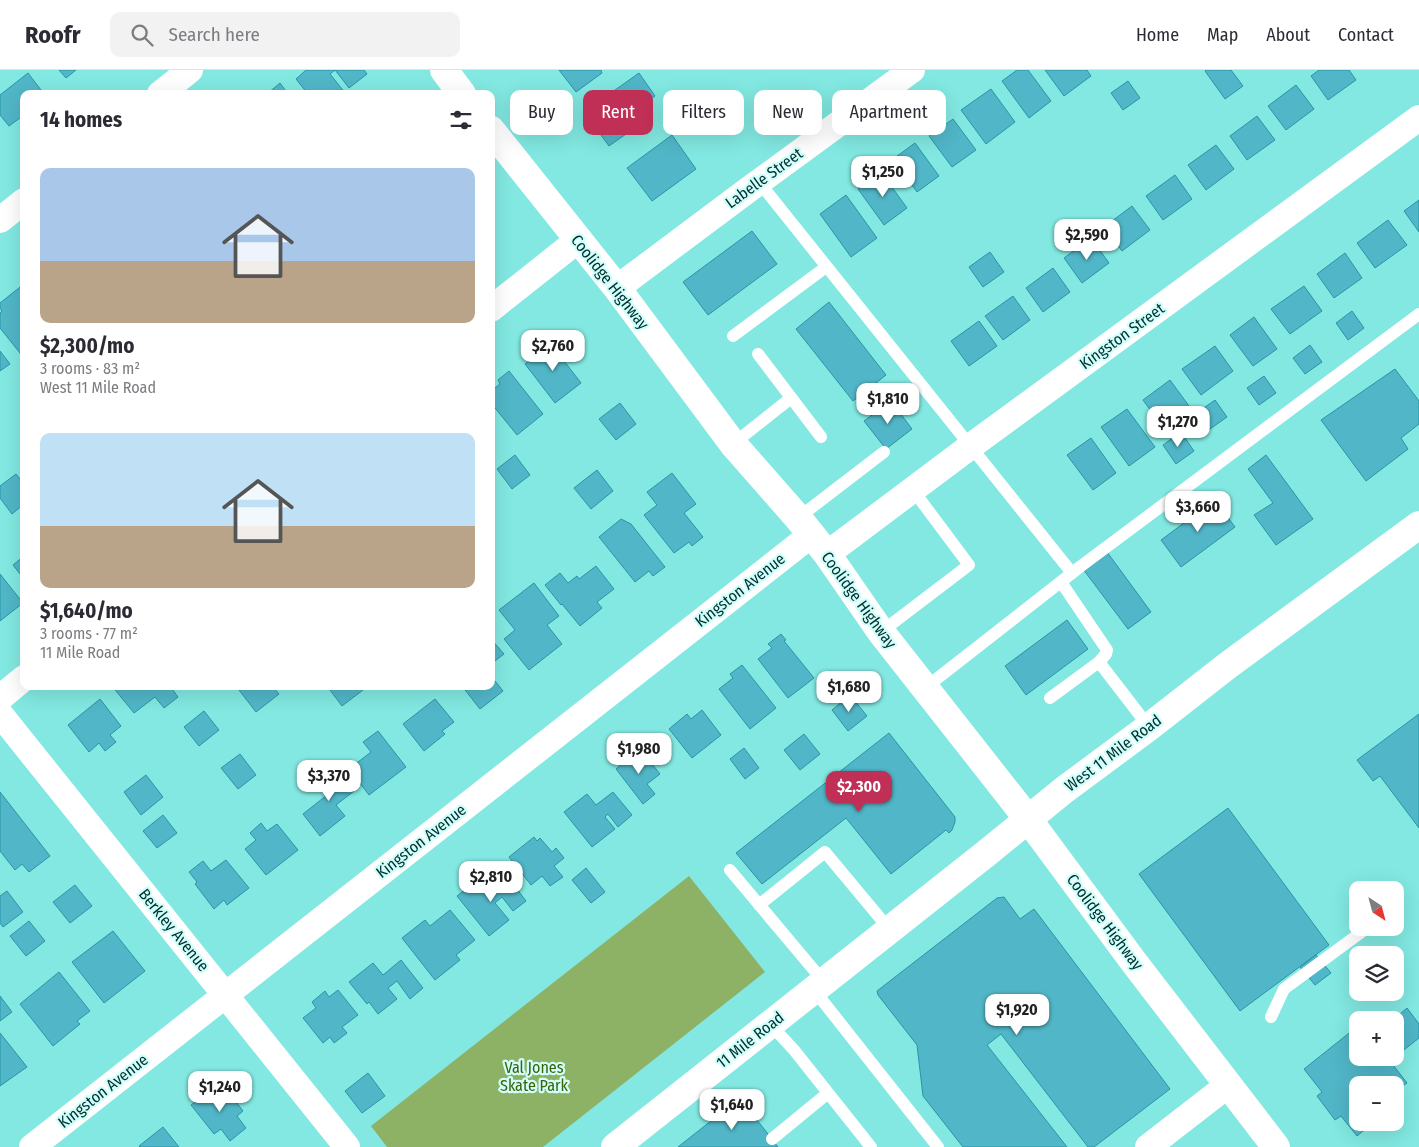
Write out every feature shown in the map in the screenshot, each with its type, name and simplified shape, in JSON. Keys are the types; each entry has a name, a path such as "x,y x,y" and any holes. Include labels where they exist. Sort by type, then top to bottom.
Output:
{"main road":[{"path":"444,70 459,90"},
{"name":"Coolidge Highway","path":"495,135 617,288 733,444 812,536 881,632 1028,819 1276,1147"},
{"name":"West 11 Mile Road","path":"819,986 1064,790 1150,727 1227,666 1419,525"},
{"name":"11 Mile Road","path":"616,1147 819,986"}],"street":[{"path":"165,90 190,70"},
{"name":"Labelle Street","path":"617,288 912,70"},
{"name":"Kingston Street","path":"812,536 913,490 1419,118"},
{"path":"0,220 20,204"},
{"path":"495,306 578,240"},
{"name":"Kingston Avenue","path":"32,1147 812,536"},
{"path":"0,698 20,681"},
{"name":"Berkley Avenue","path":"0,714 347,1147"},
{"path":"1148,1147 1228,1085"}],"lane":[{"path":"759,182 1072,573"},
{"path":"733,336 826,267"},
{"path":"925,688 1072,573 1419,314"},
{"path":"758,354 821,437"},
{"path":"733,444 791,398"},
{"path":"812,536 884,452"},
{"path":"881,632 969,566 913,490"},
{"path":"1050,698 1099,662 1106,652 1106,648 1061,582"},
{"path":"1099,662 1150,727"},
{"path":"759,905 825,852 890,930"},
{"path":"730,870 759,905 938,1147"},
{"path":"1271,1018 1284,989 1356,936"},
{"path":"770,1024 794,1050 871,1147"},
{"path":"772,1139 828,1093"}],"green space":[{"name":"Val Jones Skate Park","path":"689,876 765,972 543,1147 387,1147 371,1126"}],"building":[{"path":"59,70 76,70 66,78"},
{"path":"306,70 335,70 330,74 343,90 305,90 296,79"},
{"path":"335,70 364,70 367,74 349,88"},
{"path":"559,70 601,70 602,73 576,92"},
{"path":"1017,70 1028,70 1051,101 1029,118 1002,81"},
{"path":"1045,70 1087,70 1091,76 1064,96"},
{"path":"1206,70 1231,70 1243,86 1225,99"},
{"path":"1319,70 1349,70 1356,80 1328,100 1311,76"},
{"path":"28,73 41,90 20,90 20,118 9,126 0,115 0,95"},
{"path":"639,73 651,90 615,90"},
{"path":"1128,81 1140,98 1123,110 1111,93"},
{"path":"280,83 285,90 272,90"},
{"path":"1296,85 1314,109 1286,130 1268,106"},
{"path":"991,89 1015,122 986,144 961,110"},
{"path":"1257,116 1275,140 1247,160 1230,136"},
{"path":"953,119 976,150 952,167 929,136 946,135 946,124"},
{"path":"601,135 625,135 609,146"},
{"path":"672,135 696,169 652,201 627,168"},
{"path":"915,143 939,176 917,192 893,159"},
{"path":"1216,145 1234,169 1206,190 1188,165"},
{"path":"881,172 907,208 884,225 858,189"},
{"path":"1175,175 1192,199 1163,220 1146,196"},
{"path":"846,195 877,238 851,257 820,214"},
{"path":"1419,200 1419,232 1404,211"},
{"path":"1132,206 1150,230 1122,251 1104,227"},
{"path":"1388,220 1407,245 1375,268 1357,243"},
{"path":"752,231 777,264 708,315 683,282"},
{"path":"1091,238 1109,263 1082,283 1064,258"},
{"path":"990,252 1004,272 983,287 969,267"},
{"path":"1345,253 1362,278 1334,298 1317,274"},
{"path":"1053,268 1070,292 1043,312 1026,288"},
{"path":"1304,286 1322,311 1290,334 1271,309"},
{"path":"20,287 20,353 0,328 0,313 2,311 0,303"},
{"path":"1013,296 1030,320 1003,340 985,316"},
{"path":"829,302 886,375 853,401 796,329"},
{"path":"1352,311 1364,328 1348,340 1336,323"},
{"path":"1254,317 1277,349 1253,366 1230,335"},
{"path":"979,321 997,346 969,366 951,341"},
{"path":"548,340 581,383 555,403 525,364 539,353 536,349"},
{"path":"1310,345 1322,362 1305,374 1293,358"},
{"path":"1215,346 1233,371 1201,395 1182,369"},
{"path":"0,351 10,364 0,371"},
{"path":"1395,369 1419,401 1419,424 1401,438 1408,449 1366,481 1321,420"},
{"path":"509,371 543,414 517,435 495,408 495,388 500,384 498,380"},
{"path":"1264,376 1276,393 1259,405 1247,388"},
{"path":"1170,380 1189,406 1162,426 1143,400"},
{"path":"1215,400 1227,417 1210,429 1198,412"},
{"path":"891,401 912,429 886,449 864,421"},
{"path":"620,403 636,424 616,440 599,419"},
{"path":"1127,409 1155,447 1129,466 1101,427"},
{"path":"1181,432 1194,451 1176,464 1163,445"},
{"path":"1091,438 1116,473 1093,490 1067,455"},
{"path":"515,455 530,475 512,489 497,469"},
{"path":"1266,455 1313,519 1276,545 1254,515 1273,503 1248,469"},
{"path":"597,470 613,491 591,509 574,488"},
{"path":"672,473 696,504 684,513 703,537 692,546 689,542 674,553 644,515 657,505 647,492"},
{"path":"16,474 20,479 20,507 12,514 0,498 0,486"},
{"path":"1215,500 1235,527 1181,567 1161,540"},
{"path":"621,519 631,524 665,567 653,576 649,571 635,582 599,537"},
{"path":"1107,552 1151,612 1128,629 1083,569"},
{"path":"20,559 20,574 13,565"},
{"path":"596,566 614,589 597,602 602,608 580,626 545,585 560,573 568,583 577,576 579,579"},
{"path":"0,574 20,599 20,605 0,621"},
{"path":"534,583 559,616 547,625 562,644 529,670 504,639 515,630 499,610"},
{"path":"1067,620 1088,649 1026,695 1005,666"},
{"path":"781,634 786,640 784,641 814,678 788,698 758,659 772,648 768,644"},
{"path":"495,644 504,654 495,661"},
{"path":"742,665 776,708 750,729 719,689 733,678 730,674"},
{"path":"495,681 503,691 480,709 465,690 495,690"},
{"path":"115,690 173,690 178,697 164,708 155,697 134,713"},
{"path":"239,690 276,690 279,694 256,712"},
{"path":"330,690 363,690 342,706"},
{"path":"850,695 867,716 848,731 832,710"},
{"path":"100,699 121,726 110,735 116,742 105,751 99,743 89,752 68,725"},
{"path":"435,699 454,722 442,731 445,734 424,751 403,724"},
{"path":"702,710 721,735 692,758 669,729 687,714 691,719"},
{"path":"204,711 219,730 199,746 184,727"},
{"path":"1419,714 1419,828 1380,776 1373,781 1357,760"},
{"path":"378,731 406,767 369,795 349,769 371,752 363,742"},
{"path":"889,733 955,817 952,830 949,833 946,830 891,874 846,818 762,884 736,853"},
{"path":"804,734 820,754 800,770 784,750"},
{"path":"744,748 759,768 745,779 730,759"},
{"path":"640,749 660,774 647,784 655,794 643,804 616,769"},
{"path":"240,754 256,775 238,789 221,768"},
{"path":"336,767 354,791 336,805 345,816 320,836 303,814 327,795 317,782"},
{"path":"146,775 163,797 141,815 124,792"},
{"path":"0,792 50,856 29,872 22,864 15,870 0,851"},
{"path":"613,792 632,815 618,827 608,814 605,817 615,829 592,847 564,812 587,794 596,805"},
{"path":"1228,808 1329,945 1240,1011 1139,874"},
{"path":"163,815 177,833 157,848 143,831"},
{"path":"261,823 267,831 277,824 298,850 266,875 245,849 256,840 250,833"},
{"path":"534,837 537,841 540,838 552,852 556,848 564,858 554,866 563,877 550,886 542,876 531,885 509,857"},
{"path":"226,860 249,888 227,905 224,900 214,909 195,884 197,882 189,872 203,861 211,871"},
{"path":"586,868 605,892 591,903 572,880"},
{"path":"507,876 526,901 513,911 502,897 495,903 509,920 489,936 457,896 480,878 489,889"},
{"path":"75,885 92,906 70,923 53,902"},
{"path":"7,891 23,912 3,927 0,923 0,896"},
{"path":"1004,897 1020,919 1034,909 1170,1089 1094,1147 1088,1147 1001,1034 987,1045 1067,1147 963,1147 923,1096 917,1045 878,995 877,991 997,898"},
{"path":"450,910 475,940 456,955 460,960 435,980 402,938 425,920 430,926"},
{"path":"29,921 45,941 26,956 10,936"},
{"path":"113,931 145,971 104,1003 72,962"},
{"path":"1316,955 1331,973 1315,985 1300,967"},
{"path":"401,960 423,988 410,999 397,981 388,988 397,999 378,1014 349,982 373,963 383,975"},
{"path":"59,972 90,1011 77,1021 80,1024 53,1046 20,1004"},
{"path":"338,990 358,1015 342,1027 347,1033 334,1043 330,1037 323,1043 303,1018 316,1008 312,1002 325,991 329,997"},
{"path":"0,996 12,1012 0,1021"},
{"path":"1407,1008 1419,1024 1419,1038 1404,1050 1404,1011"},
{"path":"0,1033 27,1067 0,1086"},
{"path":"1349,1033 1349,1066 1394,1066 1402,1076 1349,1076 1349,1126 1341,1116 1335,1120 1317,1096 1322,1092 1304,1069"},
{"path":"368,1073 385,1096 362,1113 345,1091"},
{"path":"224,1086 243,1111 237,1116 246,1128 230,1141 221,1129 214,1134 191,1105 210,1091 213,1095"},
{"path":"740,1098 778,1147 678,1147"},
{"path":"163,1127 179,1147 139,1146"},
{"path":"1353,1131 1363,1131 1357,1136"}]}
